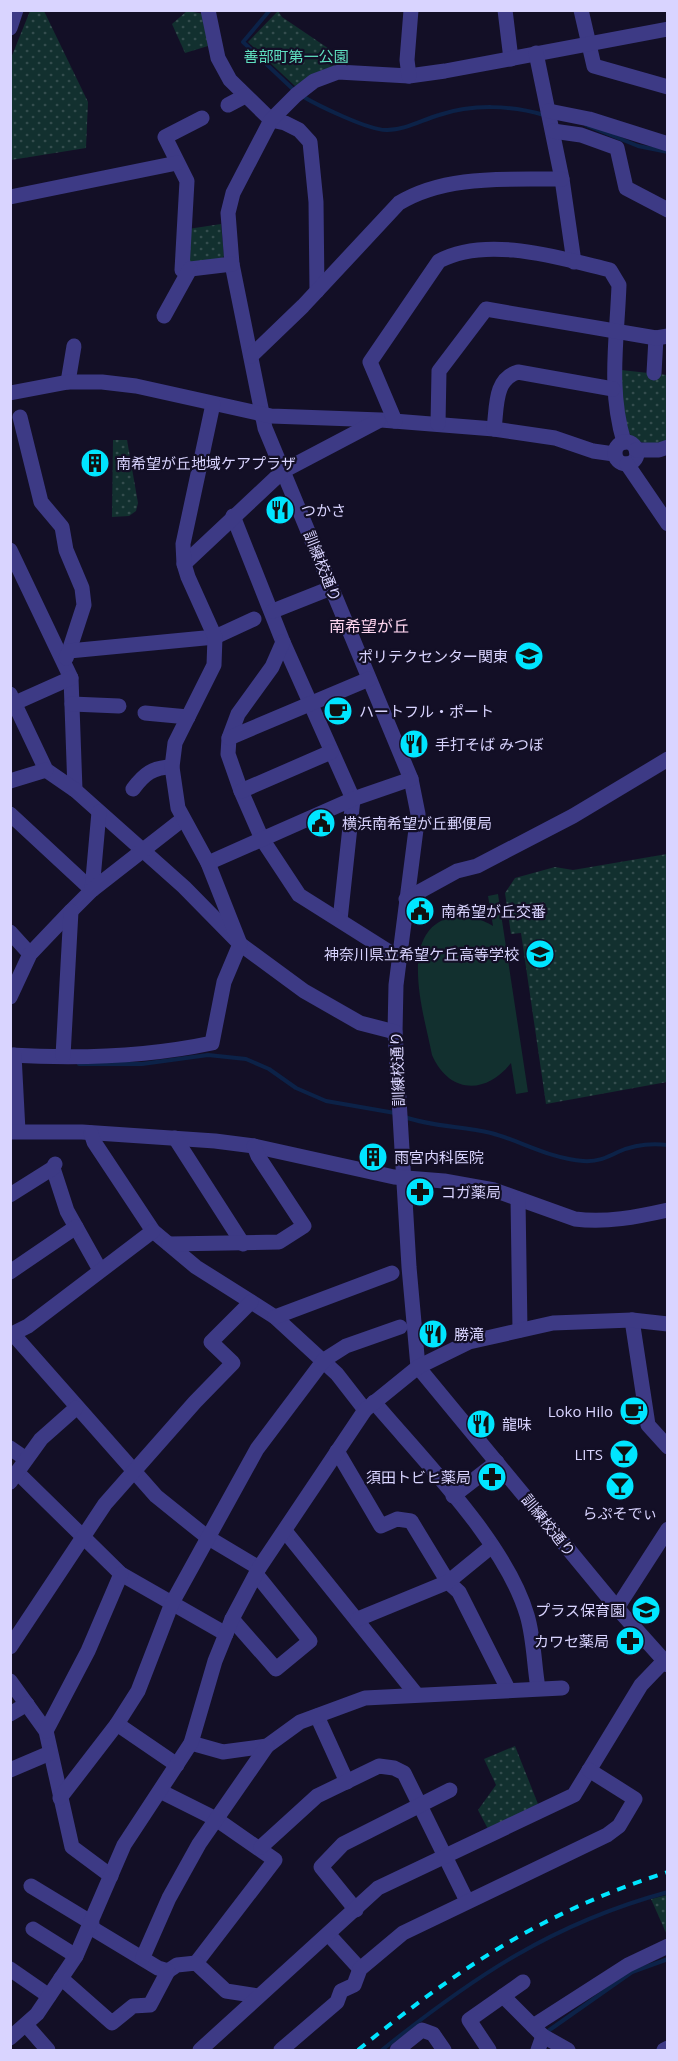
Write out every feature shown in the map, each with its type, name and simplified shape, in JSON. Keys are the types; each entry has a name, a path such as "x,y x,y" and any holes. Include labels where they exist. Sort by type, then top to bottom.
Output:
{"street":[{"path":"10,28 16,10"},
{"path":"208,10 223,71 271,120 292,127 310,142 316,202 317,291"},
{"path":"409,76 407,60 411,10"},
{"path":"505,10 511,59"},
{"path":"581,10 594,66 668,87"},
{"name":"訓練校通り","path":"666,1663 617,1608 418,1367 395,1032 399,958 418,814 411,779 261,413 232,264 228,219 230,200 271,120 314,81 338,72 409,76 668,29"},
{"path":"536,53 562,178 574,262"},
{"path":"228,105 245,96"},
{"path":"549,111 590,119 668,144"},
{"path":"202,118 165,137 187,181 182,270 232,264"},
{"path":"553,130 581,135 617,148 626,188 668,210"},
{"path":"10,197 177,163"},
{"path":"251,357 317,291 399,203 414,194 466,181 562,178"},
{"path":"388,421 370,362 440,261 453,254 506,249 610,270 619,285 613,389 616,417 625,449 636,458 627,464 668,524"},
{"path":"164,316 190,269"},
{"path":"438,424 439,371 486,309 617,332 662,337 654,373"},
{"path":"68,382 74,346"},
{"path":"494,429 500,386 508,375 518,372 613,389"},
{"path":"67,656 84,605 82,588 66,550 62,528 40,502 12,392 68,382 102,382 136,386 261,413 494,429 555,438 593,451 658,450 668,447"},
{"path":"213,404 183,544 184,564 215,637 213,665 175,743 172,767 178,808 208,863 240,944 224,982 212,1044 168,1052 63,1056 12,1055 14,1131 175,1138 254,1146 404,1178 465,1184 494,1190 586,1221 621,1220 668,1210"},
{"path":"184,564 283,471 388,421"},
{"path":"233,516 273,611 283,642 353,799 340,920"},
{"path":"10,550 67,656 72,704 75,790"},
{"path":"273,611 331,588"},
{"path":"67,656 215,637 254,619"},
{"path":"283,642 272,667 238,714 229,738 228,754 241,791 262,839 299,895 399,958"},
{"path":"70,678 13,698 46,770 75,790 184,887 240,944 304,991 360,1023 395,1032"},
{"path":"229,738 369,679"},
{"path":"72,704 118,706"},
{"path":"145,713 188,717"},
{"path":"241,791 332,752"},
{"path":"406,899 457,871 477,866 573,816 668,759"},
{"path":"133,789 145,773 161,767 172,767"},
{"path":"10,781 46,770"},
{"path":"208,863 353,799 411,779"},
{"path":"92,890 99,812"},
{"path":"10,814 92,890"},
{"path":"10,997 30,954 71,911 92,890 183,819"},
{"path":"63,1056 71,911"},
{"path":"10,933 30,954"},
{"path":"91,1133 94,1142 153,1231 196,1267 275,1317 324,1360 453,1496 504,1563 527,1615 538,1688"},
{"path":"175,1138 243,1244"},
{"path":"170,1244 279,1242 304,1226 258,1156 254,1146"},
{"path":"10,1195 54,1166 67,1211 100,1270"},
{"path":"518,1199 520,1330"},
{"path":"10,1272 76,1227"},
{"path":"153,1231 12,1335 172,1511 258,1571 310,1641 276,1669 232,1619"},
{"path":"275,1317 392,1273"},
{"path":"10,1647 105,1504 195,1402 233,1363 211,1342 251,1302"},
{"path":"632,1320 648,1425 668,1447"},
{"path":"10,2038 27,2026 76,1956 124,1845 191,1743 215,1660 232,1619 258,1571 337,1451 370,1406 418,1367 469,1342 553,1323 632,1320 668,1324"},
{"path":"60,1798 117,1724 138,1691 172,1603 257,1449 324,1360 346,1346 400,1327"},
{"path":"76,1408 41,1439 14,1478 83,1538 121,1575 226,1634"},
{"path":"10,1448 26,1459"},
{"path":"337,1451 381,1526 397,1519 411,1521 448,1582 459,1592 508,1689"},
{"path":"453,1496 497,1462"},
{"path":"617,1608 668,1529"},
{"path":"285,1531 416,1694"},
{"path":"358,1619 448,1582 492,1546"},
{"path":"46,1731 88,1650 121,1575"},
{"path":"200,2050 378,1888 574,1794 641,1685 666,1663"},
{"path":"10,1681 46,1731 72,1847 111,1876"},
{"path":"143,1957 169,1899 216,1819 267,1746 300,1722 365,1698 562,1688"},
{"path":"10,1714 27,1704"},
{"path":"317,1716 347,1782"},
{"path":"117,1724 177,1766"},
{"path":"191,1743 223,1752 267,1746"},
{"path":"10,1770 50,1753"},
{"path":"261,1848 316,1796 379,1766 394,1768 404,1773 468,1901"},
{"path":"281,2050 337,2002 341,1991 354,1985 360,1969 403,1933 607,1835 619,1826 635,1798 589,1770"},
{"path":"356,1910 321,1867 343,1844 450,1790"},
{"path":"61,1978 112,2023 133,2006 150,2005 168,1971 177,1965 196,1963 275,1860 261,1848 216,1819 160,1791"},
{"path":"31,1886 158,1968 168,1971"},
{"path":"33,1929 76,1956"},
{"path":"329,1935 360,1969"},
{"path":"538,2038 628,1965 668,1947"},
{"path":"196,1963 226,1991 258,1996"},
{"path":"10,1970 49,1996"},
{"path":"489,2050 469,2020 523,1982"},
{"path":"503,1996 538,2038 568,2050"},
{"path":"27,2026 48,2050"},
{"path":"397,2050 422,2030 433,2034 444,2050"}],"green space":[{"path":"30,11 44,11 88,102 86,148 11,160 11,58"},
{"path":"187,11 204,14 208,46 185,53 172,24"},
{"name":"善部町第一公園","path":"278,11 282,17 344,59 345,67 319,72 296,87 248,42"},
{"path":"221,224 224,256 219,262 189,265 188,229"},
{"path":"621,370 667,375 667,441 650,443 638,441 630,434 622,412"},
{"path":"113,440 127,440 138,503 136,511 129,516 112,517"},
{"path":"667,854 667,1082 546,1104 521,933 511,934 505,893 515,878 555,867 573,870"},
{"path":"498,894 528,1092 516,1094 511,1063 490,1081 469,1086 448,1077 439,1068 432,1055 418,980 418,960 422,943 431,929 445,919 458,916 476,918 493,926 488,896"},
{"path":"515,1746 538,1804 488,1829 478,1810 496,1785 484,1759"},
{"path":"668,1895 667,1935 651,1899"}],"waterway":[{"path":"270,10 243,42 296,92"},
{"path":"302,96 357,122 387,130 407,127 452,111 465,109 492,107 518,109 544,115"},
{"path":"586,125 638,146 668,152"},
{"path":"79,1064 142,1064 208,1055 246,1059 269,1069 296,1088 326,1101 395,1113"},
{"path":"405,1117 426,1123 491,1133 571,1160 593,1161 636,1146 668,1145"},
{"path":"382,2050 449,1999 516,1955 588,1919 668,1892"},
{"path":"548,2031 632,1972 668,1959"}],"railway":[{"path":"358,2050 431,1993 504,1945 581,1905 668,1872"}],"place":[{"name":"南希望が丘地域ケアプラザ","path":"95,463"},
{"name":"つかさ","path":"280,510"},
{"name":"ポリテクセンター関東","path":"529,656"},
{"name":"ハートフル・ポート","path":"338,711"},
{"name":"手打そば みつぼ","path":"414,744"},
{"name":"横浜南希望が丘郵便局","path":"321,823"},
{"name":"南希望が丘交番","path":"420,911"},
{"name":"神奈川県立希望ケ丘高等学校","path":"540,954"},
{"name":"雨宮内科医院","path":"373,1157"},
{"name":"コガ薬局","path":"420,1192"},
{"name":"勝滝","path":"433,1334"},
{"name":"Loko Hilo","path":"634,1411"},
{"name":"龍味","path":"481,1424"},
{"name":"LITS","path":"624,1454"},
{"name":"須田トビヒ薬局","path":"492,1477"},
{"name":"らぷそでぃ","path":"620,1486"},
{"name":"プラス保育園","path":"646,1610"},
{"name":"カワセ薬局","path":"630,1641"}],"district":[{"name":"南希望が丘","path":"369,626"}]}
